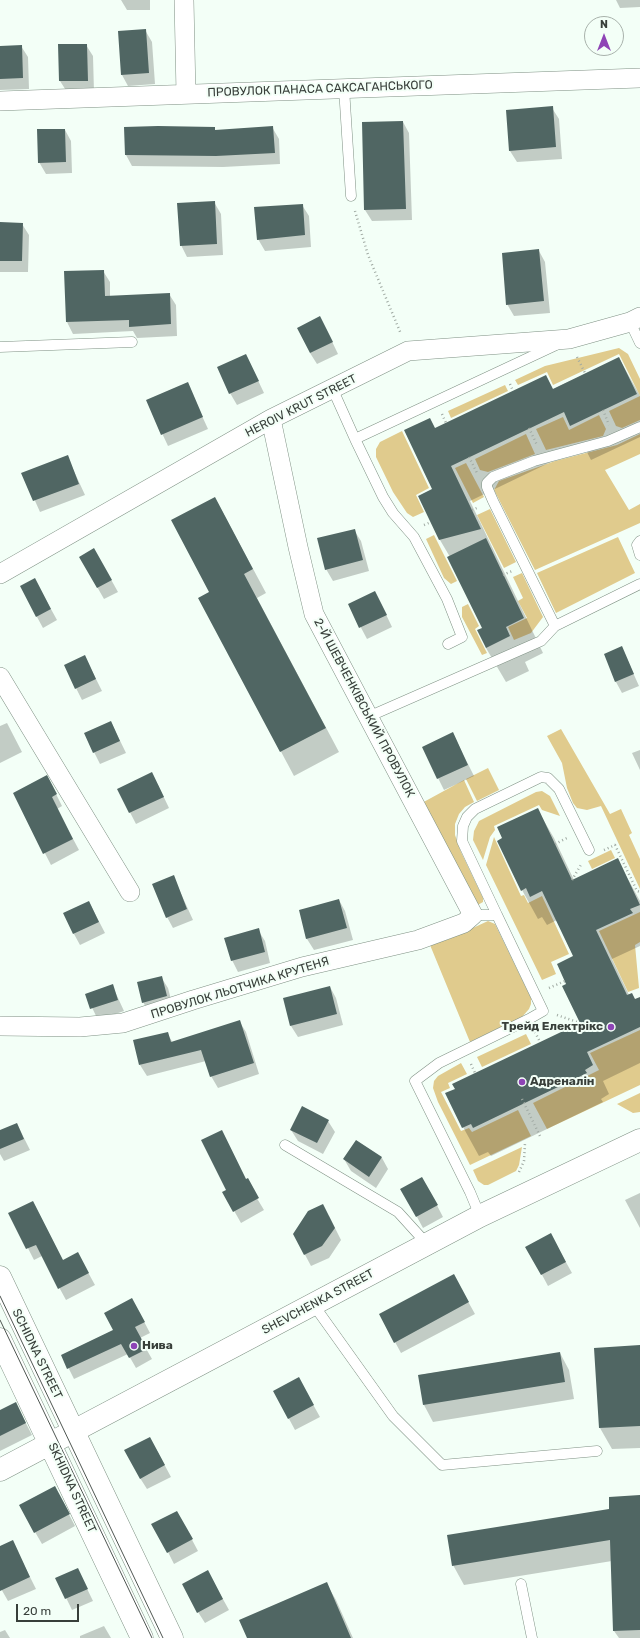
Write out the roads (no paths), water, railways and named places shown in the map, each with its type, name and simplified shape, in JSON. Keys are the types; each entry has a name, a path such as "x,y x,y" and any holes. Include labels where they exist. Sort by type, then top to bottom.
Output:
{"street":[{"path":"184,0 186,94"},
{"name":"ПРОВУЛОК ПАНАСА САКСАГАНСЬКОГО","path":"0,101 640,78"},
{"name":"HEROIV KRUT STREET","path":"0,574 271,419 333,390 408,351 569,338 635,320"},
{"name":"2-Й ШЕВЧЕНКІВСЬКИЙ ПРОВУЛОК","path":"271,419 314,614 370,716 473,915"},
{"path":"0,677 130,892"},
{"name":"ПРОВУЛОК ЛЬОТЧИКА КРУТЕНЯ","path":"0,1026 80,1027 123,1023 192,1000 302,967 418,940 464,923 473,915"},
{"name":"SHEVCHENKA STREET","path":"0,1470 480,1216 640,1140"},
{"name":"SCHIDNA STREET","path":"0,1277 73,1431"},
{"name":"SKHIDNA STREET","path":"0,1339 142,1638"},
{"path":"73,1431 172,1638"}],"lane":[{"path":"344,88 350,196"},
{"path":"635,320 640,343"},
{"path":"355,439 569,338"},
{"path":"0,347 132,342"},
{"path":"333,390 383,497 393,513 414,537 447,599 462,637 448,644"},
{"path":"555,626 492,501 487,483 493,477 534,461 608,441 640,427"},
{"path":"640,541 637,545 640,556"},
{"path":"370,716 541,641 555,626 640,584"},
{"path":"480,1216 470,1192 414,1081 439,1063 543,1011 462,842 463,826 467,817 475,809 541,777 548,778 559,789 589,850"},
{"path":"473,915 497,915"},
{"path":"285,1145 398,1212 427,1244"},
{"path":"313,1304 392,1416 442,1465 597,1451"},
{"path":"521,1584 532,1638"}],"tram line":[{"path":"0,1296 163,1638"},
{"path":"0,1320 152,1638"}],"place":[{"name":"Трейд Електрікс","path":"611,1027"},
{"name":"Адреналін","path":"522,1082"},
{"name":"Нива","path":"134,1346"}]}
